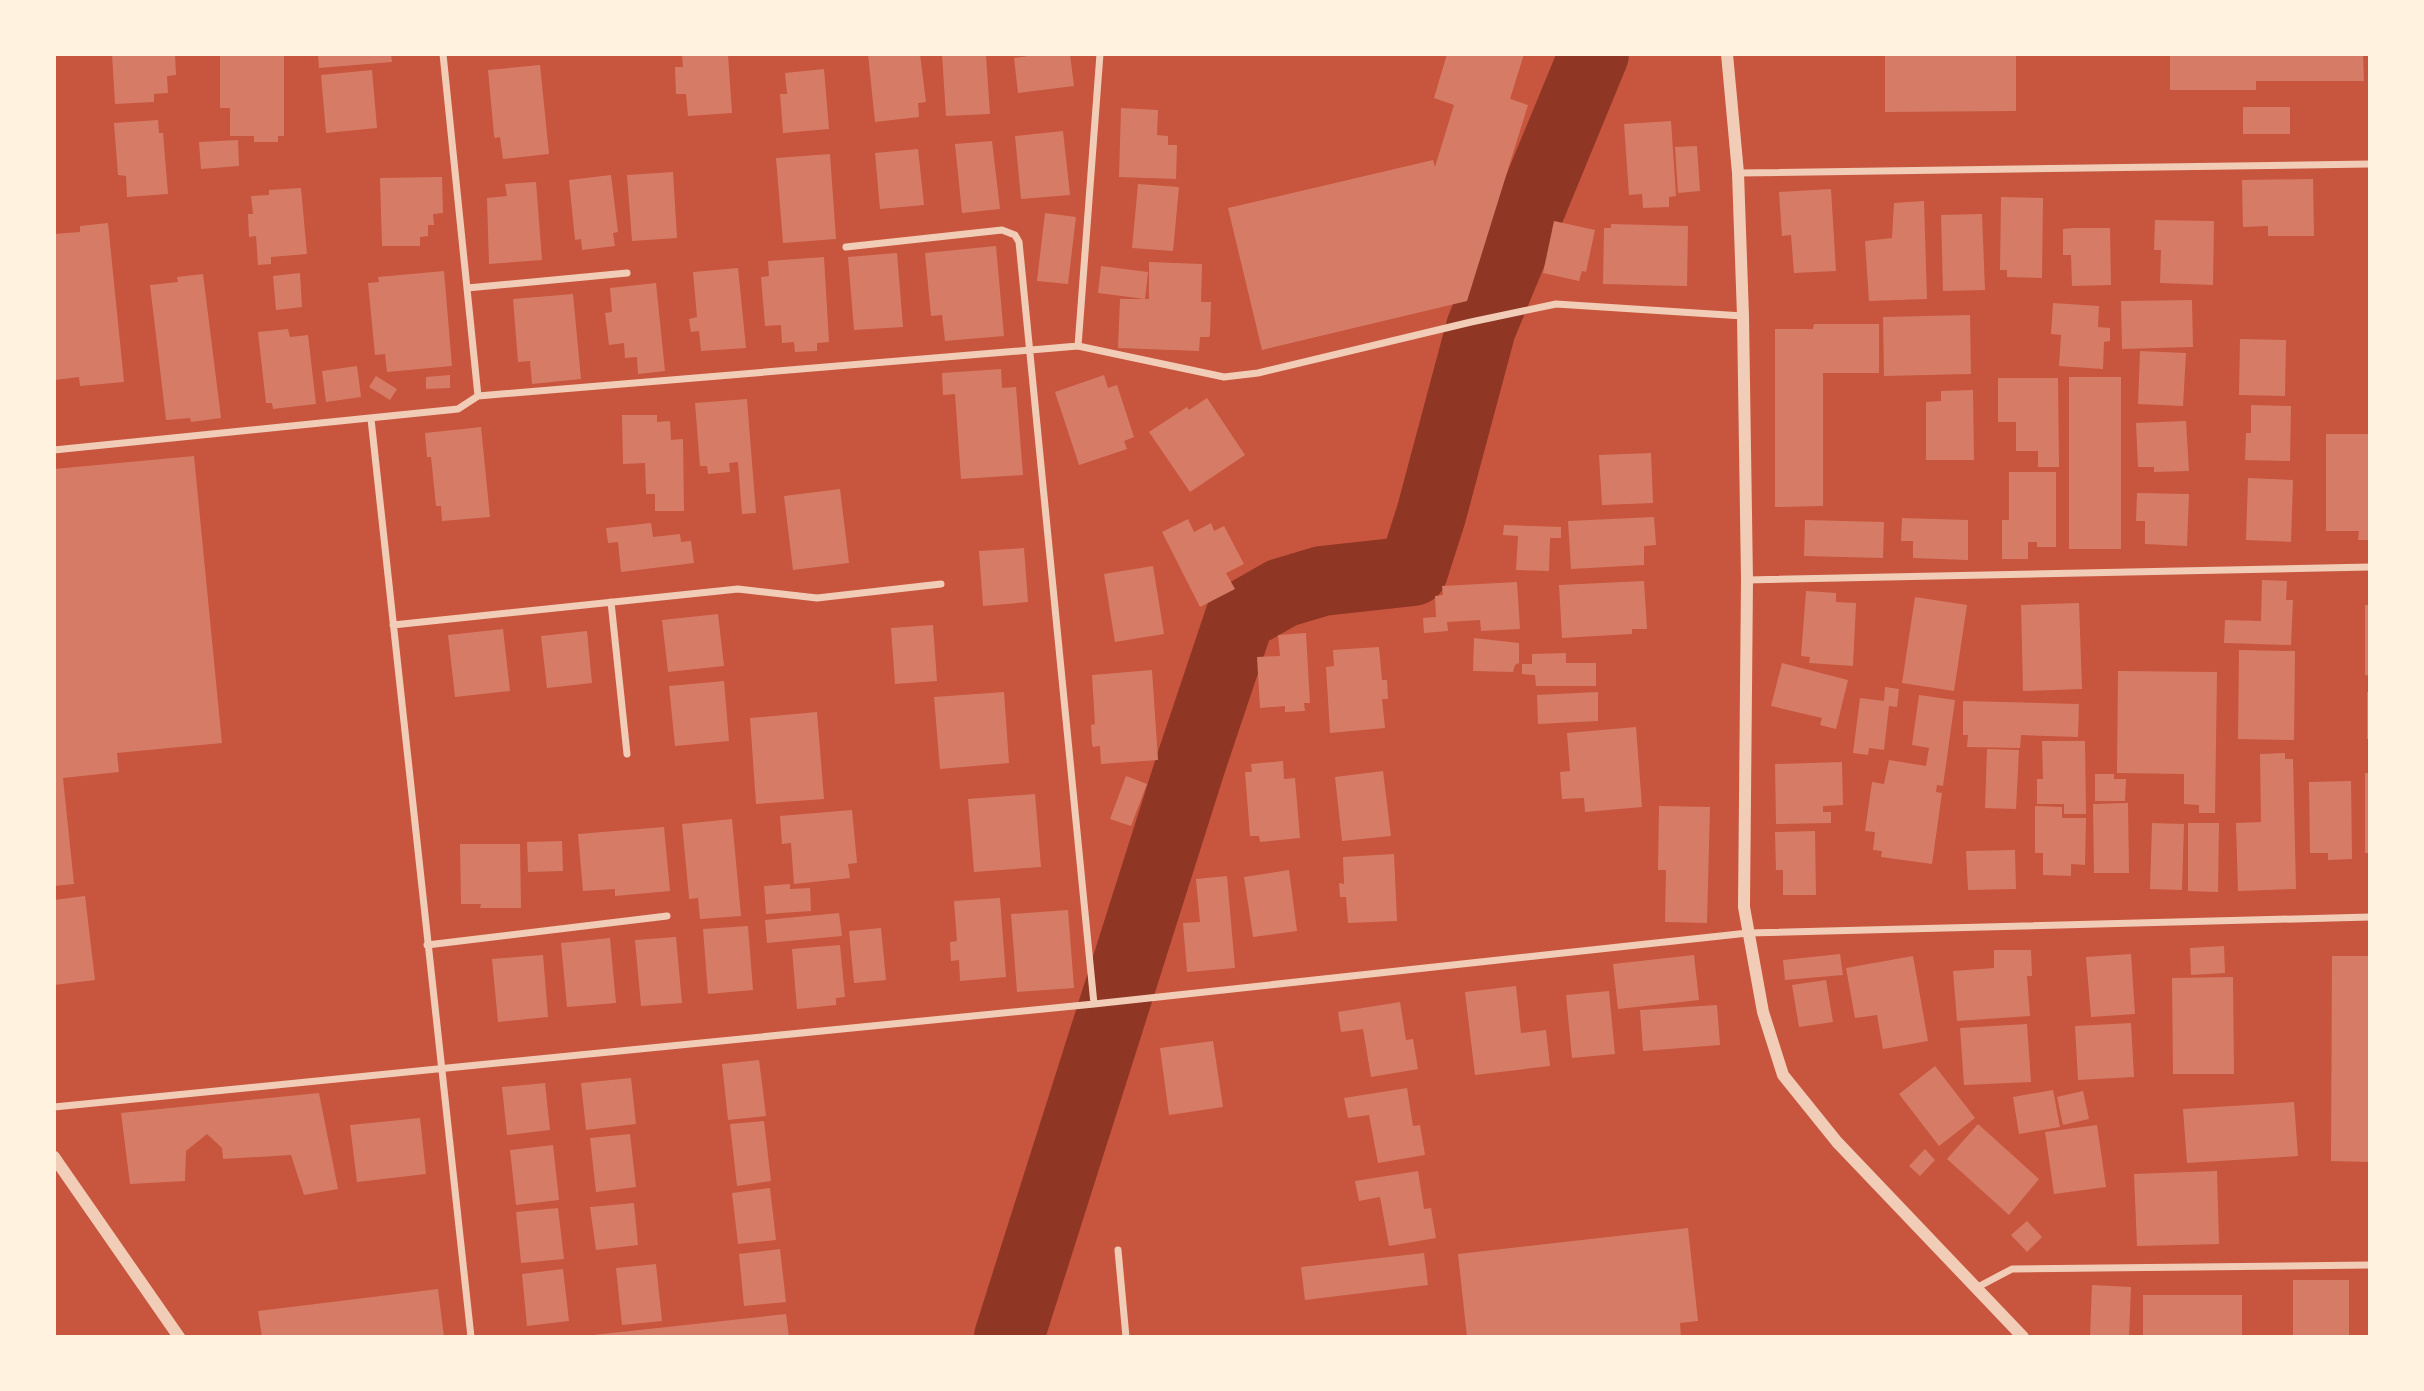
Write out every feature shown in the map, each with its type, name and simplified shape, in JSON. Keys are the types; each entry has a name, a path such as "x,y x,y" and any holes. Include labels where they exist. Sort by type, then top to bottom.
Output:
{"street":[{"path":"443,54 478,396"},
{"path":"1078,346 1100,54"},
{"path":"1727,54 1738,173 1744,316 1747,580 1744,907 1763,1012 1783,1074 1837,1142 2023,1337"},
{"path":"1738,173 2370,164"},
{"path":"846,247 1008,231 1015,235 1019,242 1094,1004"},
{"path":"467,288 627,272"},
{"path":"54,450 458,409 478,396 1078,346 1224,377 1258,373 1556,304 1744,316"},
{"path":"371,419 471,1337"},
{"path":"1747,580 2370,567"},
{"path":"393,625 738,589 817,598 941,583"},
{"path":"611,602 627,754"},
{"path":"427,944 667,916"},
{"path":"54,1107 1094,1004 1748,933 2370,917"},
{"path":"54,1157 179,1337"},
{"path":"1118,1250 1126,1337"},
{"path":"1976,1288 2012,1269 2370,1265"}],"building":[{"path":"112,54 175,54 176,75 167,76 168,93 154,94 154,102 115,104"},
{"path":"220,54 284,54 284,136 278,136 278,142 254,142 254,136 230,136 230,108 220,108"},
{"path":"318,54 391,54 392,62 319,68"},
{"path":"728,54 732,113 688,116 686,94 676,94 675,67 683,67 682,55"},
{"path":"868,54 920,54 926,102 918,103 919,117 875,122"},
{"path":"942,54 986,55 990,114 946,116"},
{"path":"1070,54 1074,86 1018,93 1014,58"},
{"path":"1447,54 1524,54 1510,99 1528,105 1467,301 1262,350 1228,208 1433,160 1435,167 1454,105 1434,98"},
{"path":"1885,54 2016,54 2016,111 1885,112"},
{"path":"2170,54 2363,54 2364,81 2256,81 2256,90 2170,90"},
{"path":"540,65 549,154 503,159 500,137 495,138 494,135 488,70"},
{"path":"824,69 829,129 783,133 780,94 787,94 785,73"},
{"path":"372,70 377,128 326,133 321,75"},
{"path":"2243,107 2290,107 2290,134 2243,134"},
{"path":"1121,108 1158,110 1157,135 1168,136 1168,145 1177,145 1176,179 1119,177"},
{"path":"158,120 159,133 163,133 168,194 127,197 126,176 118,175 114,123"},
{"path":"1671,121 1676,196 1669,197 1669,207 1643,208 1642,194 1629,195 1624,124"},
{"path":"1063,131 1070,195 1021,199 1015,136"},
{"path":"238,140 239,166 201,169 199,142"},
{"path":"992,141 1000,209 962,213 955,144"},
{"path":"1697,146 1700,191 1678,193 1675,147"},
{"path":"918,149 924,205 880,209 875,153"},
{"path":"830,154 836,239 783,243 776,158"},
{"path":"673,172 677,238 632,241 627,175"},
{"path":"611,175 618,232 613,233 615,246 582,250 581,239 575,240 569,180"},
{"path":"442,177 443,213 433,214 434,225 428,225 428,236 420,237 420,246 382,246 380,178"},
{"path":"2313,179 2314,236 2268,236 2268,226 2243,227 2242,180"},
{"path":"536,182 542,260 489,264 487,198 507,196 505,184"},
{"path":"1138,184 1179,187 1173,251 1132,248"},
{"path":"301,188 307,254 271,257 271,264 258,265 256,236 249,237 248,214 253,214 251,196 269,195 269,190"},
{"path":"1831,189 1836,271 1794,273 1791,235 1782,236 1779,192"},
{"path":"2001,197 2043,198 2042,278 2007,277 2007,270 2000,270"},
{"path":"1924,201 1927,299 1869,301 1865,241 1892,238 1894,203"},
{"path":"1045,213 1076,217 1068,284 1037,281"},
{"path":"1982,214 1985,290 1943,291 1941,215"},
{"path":"2155,220 2214,221 2213,285 2160,283 2161,250 2154,250"},
{"path":"1554,221 1595,230 1586,272 1582,271 1579,281 1543,273"},
{"path":"108,223 124,382 80,386 79,377 55,380 54,234 80,232 80,226"},
{"path":"1611,224 1688,226 1687,286 1603,284 1604,228 1611,228"},
{"path":"2110,228 2111,285 2072,286 2071,255 2063,255 2063,229"},
{"path":"996,246 1004,336 945,341 942,315 931,316 925,253"},
{"path":"897,253 903,327 854,330 848,257"},
{"path":"824,257 829,342 817,343 817,351 795,352 794,342 782,343 781,325 765,326 761,277 769,276 768,261"},
{"path":"1149,262 1202,264 1201,302 1211,302 1210,335 1200,337 1199,351 1118,348 1120,299 1149,299"},
{"path":"1101,266 1148,272 1145,299 1098,293"},
{"path":"738,268 746,348 701,351 699,331 691,332 689,319 697,317 693,272"},
{"path":"444,271 452,366 387,372 385,354 375,355 368,283 379,282 378,277"},
{"path":"300,273 302,307 276,310 273,276"},
{"path":"203,274 221,418 191,422 190,418 166,420 150,285 178,282 177,277"},
{"path":"656,283 665,371 638,374 637,357 625,358 624,343 609,345 605,313 612,312 610,288"},
{"path":"573,294 581,379 532,384 530,361 518,362 513,299"},
{"path":"2192,300 2193,347 2122,349 2121,301"},
{"path":"2053,303 2099,306 2098,327 2110,328 2110,341 2104,342 2103,369 2059,366 2061,335 2051,334"},
{"path":"1970,315 1971,374 1884,376 1883,317"},
{"path":"1814,324 1879,324 1879,373 1823,373 1823,506 1775,507 1775,329 1813,329"},
{"path":"288,329 290,337 308,335 316,404 273,409 272,403 266,403 258,332"},
{"path":"2240,339 2286,340 2285,396 2239,395"},
{"path":"2140,351 2186,353 2183,406 2138,404"},
{"path":"357,366 361,397 326,402 322,371"},
{"path":"1001,369 1002,388 1016,387 1023,475 961,479 955,394 943,395 942,373"},
{"path":"450,375 450,388 426,389 426,377"},
{"path":"1104,375 1108,388 1117,385 1134,437 1124,441 1127,449 1079,465 1055,392"},
{"path":"376,376 397,389 390,400 369,387"},
{"path":"2069,377 2121,377 2121,549 2069,549"},
{"path":"1998,378 2058,378 2059,467 2038,467 2038,451 2016,451 2016,422 1998,422"},
{"path":"1973,390 1974,460 1926,460 1926,402 1941,401 1941,391"},
{"path":"1207,398 1245,455 1190,492 1149,432 1187,407 1189,410"},
{"path":"747,399 756,513 742,514 738,462 729,463 730,472 708,474 707,466 700,466 695,403"},
{"path":"2251,405 2291,406 2290,461 2245,460 2246,433 2251,433"},
{"path":"622,415 657,415 657,422 670,421 671,440 683,439 684,511 655,511 655,494 646,494 645,463 623,464"},
{"path":"2186,421 2189,471 2154,472 2154,467 2138,467 2136,423"},
{"path":"481,427 490,517 442,521 441,506 436,506 431,457 427,457 425,433"},
{"path":"2326,434 2370,434 2370,540 2358,540 2359,531 2326,531"},
{"path":"1651,453 1653,503 1602,505 1599,455"},
{"path":"194,456 222,743 117,753 119,772 63,778 74,884 54,886 54,469"},
{"path":"2009,472 2056,472 2056,547 2037,547 2037,542 2028,542 2028,559 2002,559 2002,520 2009,520"},
{"path":"2248,478 2293,480 2291,542 2246,540"},
{"path":"840,489 849,563 793,570 784,496"},
{"path":"2137,493 2189,494 2187,546 2145,544 2145,521 2136,521"},
{"path":"1654,517 1656,545 1644,546 1644,565 1571,569 1568,521"},
{"path":"1902,518 1968,520 1968,560 1913,558 1913,541 1901,541"},
{"path":"1188,519 1194,532 1211,523 1214,531 1224,526 1244,564 1226,573 1235,589 1200,607 1162,532"},
{"path":"1805,520 1884,522 1883,558 1804,556"},
{"path":"651,523 653,537 680,534 681,542 691,541 694,563 621,572 618,542 608,543 606,528"},
{"path":"1504,525 1561,527 1561,538 1550,538 1549,571 1516,570 1518,536 1503,535"},
{"path":"1024,548 1028,602 983,606 979,551"},
{"path":"1153,566 1164,634 1115,642 1104,574"},
{"path":"2262,580 2287,581 2286,600 2293,600 2291,645 2224,643 2225,620 2261,621"},
{"path":"1644,581 1647,629 1632,629 1632,634 1562,638 1559,585"},
{"path":"1517,582 1520,629 1481,631 1480,620 1447,622 1448,631 1424,633 1423,618 1436,617 1435,596 1443,595 1442,586"},
{"path":"1806,591 1836,593 1836,602 1856,603 1853,666 1809,663 1810,657 1801,656"},
{"path":"1915,597 1967,605 1954,691 1902,683"},
{"path":"2079,603 2082,689 2023,691 2021,605"},
{"path":"2365,605 2370,605 2370,676 2365,675"},
{"path":"718,614 724,666 668,672 662,620"},
{"path":"933,625 937,681 895,684 891,628"},
{"path":"503,629 510,691 455,697 448,635"},
{"path":"587,631 592,683 547,688 541,636"},
{"path":"1306,633 1310,703 1304,703 1305,711 1285,712 1285,706 1260,708 1257,657 1280,656 1278,635"},
{"path":"1474,638 1519,643 1519,663 1515,665 1513,672 1473,671"},
{"path":"1379,647 1382,680 1387,680 1388,699 1382,699 1385,728 1330,733 1326,667 1334,666 1333,650"},
{"path":"2239,650 2295,651 2294,740 2238,739"},
{"path":"1566,653 1566,663 1596,663 1596,686 1536,686 1535,675 1522,674 1522,664 1532,664 1532,654"},
{"path":"1782,663 1848,680 1836,729 1820,725 1822,718 1771,706"},
{"path":"1152,670 1158,760 1101,764 1100,746 1093,747 1092,744 1091,725 1095,724 1092,675"},
{"path":"2118,671 2217,672 2215,813 2199,813 2199,805 2184,804 2184,774 2117,773"},
{"path":"724,681 729,741 675,746 669,686"},
{"path":"1885,687 1899,689 1897,707 1889,706 1884,750 1869,748 1868,755 1853,753 1860,698 1884,701"},
{"path":"1004,692 1009,763 940,769 934,697"},
{"path":"1598,692 1598,721 1538,724 1537,695"},
{"path":"2367,692 2370,692 2370,739 2367,739"},
{"path":"1919,695 1955,700 1943,786 1937,785 1936,792 1942,793 1932,864 1881,857 1882,851 1873,850 1875,832 1865,831 1872,782 1884,784 1889,760 1926,766 1929,748 1912,745"},
{"path":"1963,701 2079,704 2078,737 2021,735 2020,748 1967,747 1968,735 1963,735"},
{"path":"817,712 824,799 756,804 750,718"},
{"path":"1636,727 1642,807 1585,812 1584,798 1562,799 1560,772 1570,771 1567,733"},
{"path":"2042,741 2085,741 2086,814 2064,814 2064,804 2037,804 2037,779 2043,779"},
{"path":"1987,749 2019,750 2016,809 1985,808"},
{"path":"2285,753 2285,759 2293,759 2296,889 2238,891 2236,823 2261,822 2260,754"},
{"path":"1283,761 1284,779 1295,778 1300,838 1260,842 1259,836 1250,836 1245,772 1252,772 1251,764"},
{"path":"1842,762 1843,805 1823,806 1823,812 1831,812 1831,823 1776,824 1775,764"},
{"path":"1383,771 1391,836 1342,841 1335,777"},
{"path":"2365,773 2370,773 2370,853 2365,853"},
{"path":"2095,774 2114,774 2114,779 2126,779 2125,801 2095,801"},
{"path":"1126,776 1147,784 1131,826 1110,819"},
{"path":"2351,781 2352,859 2328,860 2328,853 2310,853 2309,782"},
{"path":"1035,794 1041,867 974,872 968,799"},
{"path":"2128,803 2129,873 2094,873 2093,804"},
{"path":"1659,806 1710,807 1707,923 1665,922 1666,870 1658,870"},
{"path":"2035,806 2062,807 2062,818 2086,818 2085,865 2071,864 2071,876 2043,875 2043,853 2035,853"},
{"path":"852,810 857,863 848,864 850,878 794,884 791,843 782,844 780,816"},
{"path":"732,819 741,916 700,919 698,898 689,899 682,824"},
{"path":"2152,823 2184,824 2182,890 2150,889"},
{"path":"2188,823 2219,823 2218,892 2188,891"},
{"path":"664,827 670,891 615,896 615,889 583,891 578,834"},
{"path":"1815,831 1816,895 1783,895 1783,870 1776,870 1775,832"},
{"path":"562,841 563,871 528,872 527,842"},
{"path":"460,844 520,844 521,908 480,908 481,904 461,904"},
{"path":"2015,850 2016,889 1968,890 1966,851"},
{"path":"1394,854 1397,921 1348,923 1346,897 1340,897 1339,883 1344,884 1343,857"},
{"path":"1289,870 1297,931 1253,937 1244,877"},
{"path":"1227,876 1235,968 1187,972 1183,923 1200,922 1196,879"},
{"path":"790,884 790,889 810,888 811,911 766,914 764,886"},
{"path":"85,896 95,980 54,985 54,900"},
{"path":"1000,898 1006,977 960,981 959,960 951,961 950,942 957,941 954,901"},
{"path":"1068,910 1074,988 1017,992 1011,914"},
{"path":"839,913 842,936 767,943 765,920"},
{"path":"748,926 753,990 708,994 703,929"},
{"path":"881,928 886,980 854,983 849,931"},
{"path":"676,937 682,1003 641,1006 635,940"},
{"path":"610,938 616,1003 567,1007 561,943"},
{"path":"840,945 845,997 836,998 836,1005 797,1009 792,949"},
{"path":"2224,946 2225,973 2191,975 2190,948"},
{"path":"1994,950 2031,950 2032,976 2027,976 2030,1016 1957,1021 1953,971 1994,968"},
{"path":"1840,954 1843,975 1785,980 1783,960"},
{"path":"2131,954 2135,1014 2091,1017 2086,957"},
{"path":"543,955 548,1017 498,1022 492,959"},
{"path":"1694,955 1699,1000 1618,1009 1613,964"},
{"path":"1913,956 1928,1041 1883,1049 1877,1015 1855,1018 1846,968"},
{"path":"2332,956 2370,956 2370,1162 2331,1161"},
{"path":"2233,977 2234,1074 2173,1074 2172,978"},
{"path":"1826,980 1833,1022 1799,1027 1792,985"},
{"path":"1516,986 1521,1033 1546,1030 1550,1066 1475,1075 1465,992"},
{"path":"1609,991 1615,1054 1572,1058 1566,995"},
{"path":"1400,1002 1406,1040 1413,1039 1418,1069 1371,1077 1363,1029 1341,1032 1338,1012"},
{"path":"1717,1005 1720,1045 1643,1051 1640,1010"},
{"path":"2131,1023 2134,1077 2078,1080 2075,1026"},
{"path":"2027,1024 2031,1082 1964,1085 1960,1028"},
{"path":"1213,1041 1223,1107 1169,1115 1160,1048"},
{"path":"759,1060 766,1116 728,1120 722,1064"},
{"path":"1935,1066 1975,1118 1939,1146 1899,1094"},
{"path":"631,1078 636,1124 586,1130 581,1083"},
{"path":"545,1083 550,1130 507,1135 502,1087"},
{"path":"1407,1088 1413,1126 1420,1125 1425,1155 1378,1163 1369,1115 1348,1118 1344,1098"},
{"path":"2053,1090 2060,1127 2019,1134 2013,1097"},
{"path":"2083,1091 2089,1119 2063,1125 2057,1097"},
{"path":"319,1093 338,1189 304,1195 291,1155 223,1159 222,1148 207,1134 186,1151 185,1181 130,1184 121,1113"},
{"path":"2294,1102 2298,1156 2187,1163 2183,1109"},
{"path":"420,1118 426,1174 357,1182 350,1125"},
{"path":"764,1121 771,1181 737,1186 730,1124"},
{"path":"1978,1124 2039,1179 2009,1215 1947,1159"},
{"path":"2097,1125 2106,1187 2054,1194 2045,1132"},
{"path":"630,1134 636,1187 596,1192 590,1138"},
{"path":"553,1145 559,1200 516,1205 510,1150"},
{"path":"1925,1149 1935,1160 1920,1176 1909,1166"},
{"path":"1418,1171 1424,1209 1431,1208 1436,1238 1389,1246 1380,1197 1359,1201 1355,1181"},
{"path":"2217,1171 2219,1244 2137,1246 2134,1174"},
{"path":"770,1188 776,1240 738,1244 732,1193"},
{"path":"634,1203 638,1245 596,1250 590,1207"},
{"path":"558,1208 564,1259 521,1263 516,1212"},
{"path":"2027,1221 2042,1237 2027,1252 2011,1235"},
{"path":"1688,1228 1698,1321 1680,1323 1681,1337 1467,1337 1458,1254"},
{"path":"780,1249 786,1302 744,1306 739,1254"},
{"path":"1424,1253 1428,1285 1305,1300 1301,1267"},
{"path":"656,1264 662,1321 622,1325 616,1268"},
{"path":"563,1269 569,1321 527,1326 522,1274"},
{"path":"2293,1280 2349,1280 2349,1337 2293,1337"},
{"path":"2092,1285 2131,1287 2129,1337 2090,1337"},
{"path":"438,1289 444,1337 262,1337 258,1311"},
{"path":"2143,1295 2242,1295 2242,1337 2143,1337"},
{"path":"786,1314 789,1337 593,1337 593,1335"}],"waterway":[{"path":"1009,1337 1240,617 1282,593 1322,581 1413,571 1431,515 1481,328 1594,54"}]}
